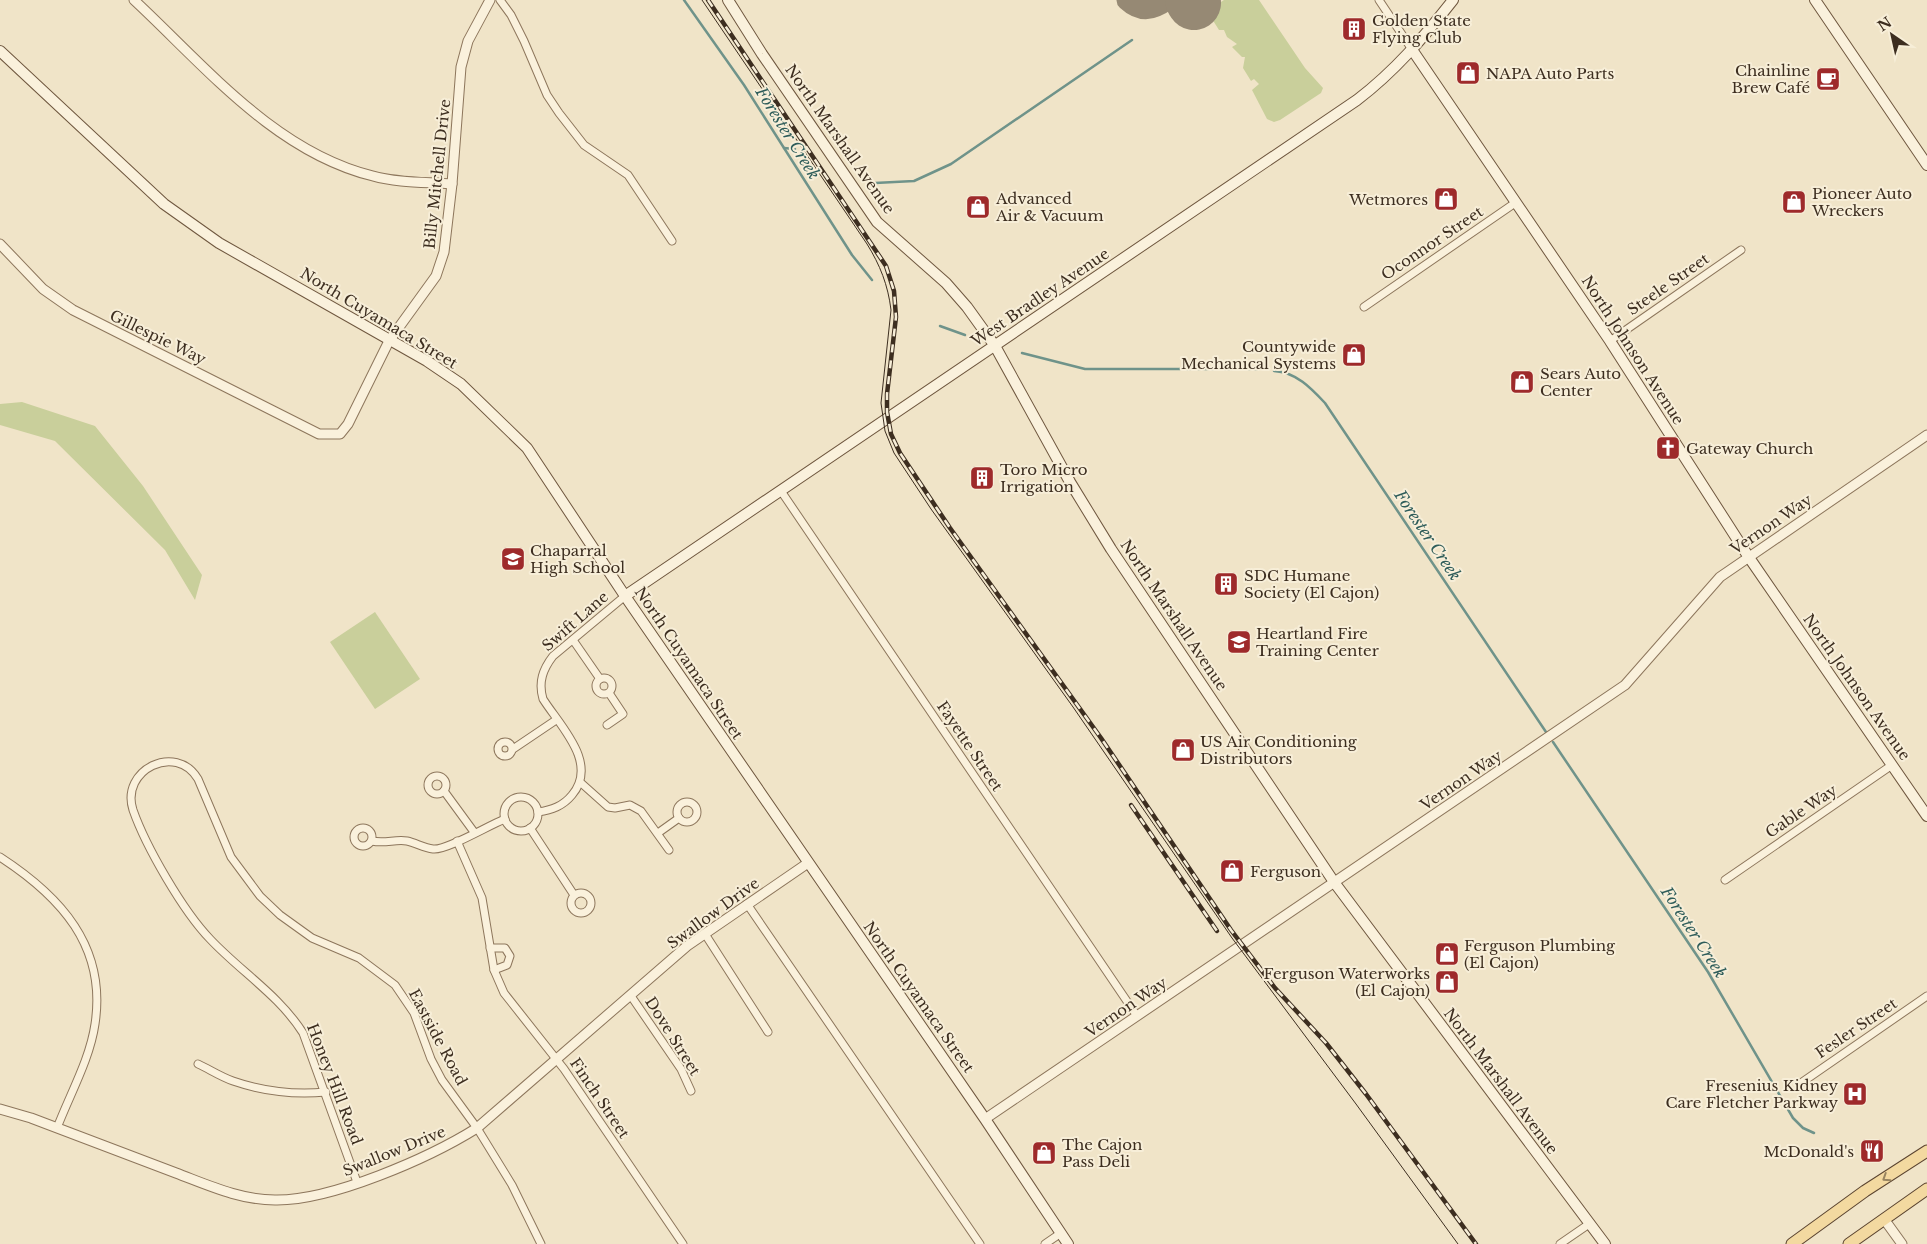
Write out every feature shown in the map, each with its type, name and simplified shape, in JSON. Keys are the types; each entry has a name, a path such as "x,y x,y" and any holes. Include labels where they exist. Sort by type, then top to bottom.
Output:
{"main road":[{"name":"North Marshall Avenue","path":"728,0 762,54 877,222 946,283 967,307 995,346 1066,476 1112,551 1334,882 1605,1244"},
{"name":"West Bradley Avenue","path":"625,596 1357,100 1383,80 1413,51 1453,0"},
{"path":"1815,0 1927,165"},
{"name":"North Cuyamaca Street","path":"0,51 164,204 192,226 389,341 427,361 461,384 527,448 625,596 985,1119 1068,1244"},
{"name":"North Johnson Avenue","path":"1413,51 1610,341 1748,556 1927,816"},
{"path":"1792,1244 1865,1191 1927,1152"},
{"path":"1849,1244 1927,1189"}],"street":[{"path":"134,0 261,120 301,148 333,163 372,176 400,181 452,184"},
{"name":"Billy Mitchell Drive","path":"319,434 340,434 348,424 389,341 436,276 444,252 452,184 462,60 468,41 490,0"},
{"path":"500,0 511,15 524,41 547,95 584,145 628,175 672,241"},
{"name":"North Johnson Avenue","path":"1379,0 1413,51"},
{"name":"Oconnor Street","path":"1364,307 1515,203"},
{"name":"Gillespie Way","path":"0,244 43,290 73,310 319,434"},
{"name":"Steele Street","path":"1610,341 1741,250"},
{"name":"Vernon Way","path":"985,1119 1625,685 1720,576 1927,435"},
{"name":"Fayette Street","path":"781,491 1137,1016"},
{"name":"Swift Lane","path":"580,782 582,769 579,755 543,699 540,690 541,679 546,666 553,656 625,596"},
{"path":"573,640 600,679"},
{"path":"607,678 611,682 612,689 608,693 601,694 598,690 596,686 600,679 607,678"},
{"path":"606,725 623,714 608,693"},
{"path":"513,749 556,720"},
{"name":"Honey Hill Road","path":"202,789 194,774 180,762 153,764 135,782 132,795 133,809 171,884 198,924 242,971 292,1015 303,1033 326,1092 357,1182"},
{"name":"Gable Way","path":"1725,880 1892,765"},
{"path":"538,812 560,806 577,790 580,782 608,807 615,808 630,805 641,811 670,850"},
{"name":"Eastside Road","path":"202,789 231,857 260,896 312,938 358,958 395,985 414,1013 431,1059 442,1080 477,1128 512,1185 541,1244"},
{"path":"444,791 474,832"},
{"path":"517,797 529,798 537,806 536,821 530,828 516,830 505,819 508,803 517,797"},
{"path":"658,833 679,818"},
{"path":"372,840 384,844 405,841 434,850 446,848 474,832 505,819"},
{"path":"530,828 574,895"},
{"name":"Finch Street","path":"457,841 482,898 494,970 504,992 557,1060 683,1244"},
{"path":"1,859 52,895 69,916 83,939 94,976 95,1024 86,1055 57,1128"},
{"name":"Swallow Drive","path":"0,1109 57,1128 236,1196 274,1200 302,1198 357,1182 424,1157 477,1128 687,946 808,863"},
{"path":"747,904 980,1244"},
{"path":"705,934 768,1032"},
{"path":"490,948 505,948 510,956 507,965 494,970"},
{"name":"Dove Street","path":"631,996 681,1069 691,1091"},
{"name":"Fesler Street","path":"1801,1083 1927,996"},
{"path":"198,1064 232,1081 273,1090 306,1094 326,1092"},
{"path":"1884,1219 1902,1244"},
{"path":"1560,1244 1589,1224"},
{"path":"1045,1244 1061,1233"}],"green space":[{"path":"1224,0 1259,0 1305,68 1323,88 1321,93 1280,120 1274,122 1267,119 1252,90 1259,84 1254,79 1251,81 1243,68 1245,57 1242,57 1232,47 1237,44 1227,37 1224,30 1219,30 1207,11"},
{"path":"22,402 95,426 143,486 202,575 195,600 165,550 55,441 0,425 0,404"},
{"path":"375,612 420,679 375,709 330,642"}],"waterway":[{"name":"Forester Creek","path":"684,0 744,85 852,255 872,280"},
{"path":"875,183 914,181 951,164 1132,40"},
{"path":"784,148 795,149"},
{"name":"Forester Creek","path":"940,326 965,335"},
{"name":"Forester Creek","path":"1022,353 1085,369 1259,369"},
{"name":"Forester Creek","path":"1274,371 1289,374 1296,378 1309,387 1325,403 1546,732"},
{"name":"Forester Creek","path":"1553,742 1708,972 1793,1118 1803,1128 1814,1133"}],"taxiway":[{"path":"1127,0 1137,7 1147,9 1167,0"}],"tram line":[{"path":"702,0 867,244 880,268 886,284 891,310 881,403 885,431 894,453 931,509 1073,707 1232,938 1458,1244"}],"railway":[{"path":"708,0 886,266 894,291 896,317 887,394 887,412 891,434 900,453 950,528 1101,738 1231,930 1275,988 1326,1043 1366,1094 1476,1244"},
{"path":"1131,805 1217,931"}],"place":[{"name":"Golden State Flying Club","path":"1354,29"},
{"name":"NAPA Auto Parts","path":"1468,73"},
{"name":"Chainline Brew Café","path":"1828,79"},
{"name":"Wetmores","path":"1446,199"},
{"name":"Pioneer Auto Wreckers","path":"1794,202"},
{"name":"Advanced Air & Vacuum","path":"978,207"},
{"name":"Countywide Mechanical Systems","path":"1354,355"},
{"name":"Sears Auto Center","path":"1522,382"},
{"name":"Gateway Church","path":"1668,448"},
{"name":"Toro Micro Irrigation","path":"982,478"},
{"name":"Chaparral High School","path":"513,559"},
{"name":"SDC Humane Society (El Cajon)","path":"1226,584"},
{"name":"Heartland Fire Training Center","path":"1239,642"},
{"name":"US Air Conditioning Distributors","path":"1183,750"},
{"name":"Ferguson","path":"1232,871"},
{"name":"Ferguson Plumbing (El Cajon)","path":"1447,954"},
{"name":"Ferguson Waterworks (El Cajon)","path":"1447,982"},
{"name":"Fresenius Kidney Care Fletcher Parkway","path":"1855,1094"},
{"name":"McDonald's","path":"1872,1151"},
{"name":"The Cajon Pass Deli","path":"1044,1153"}]}
